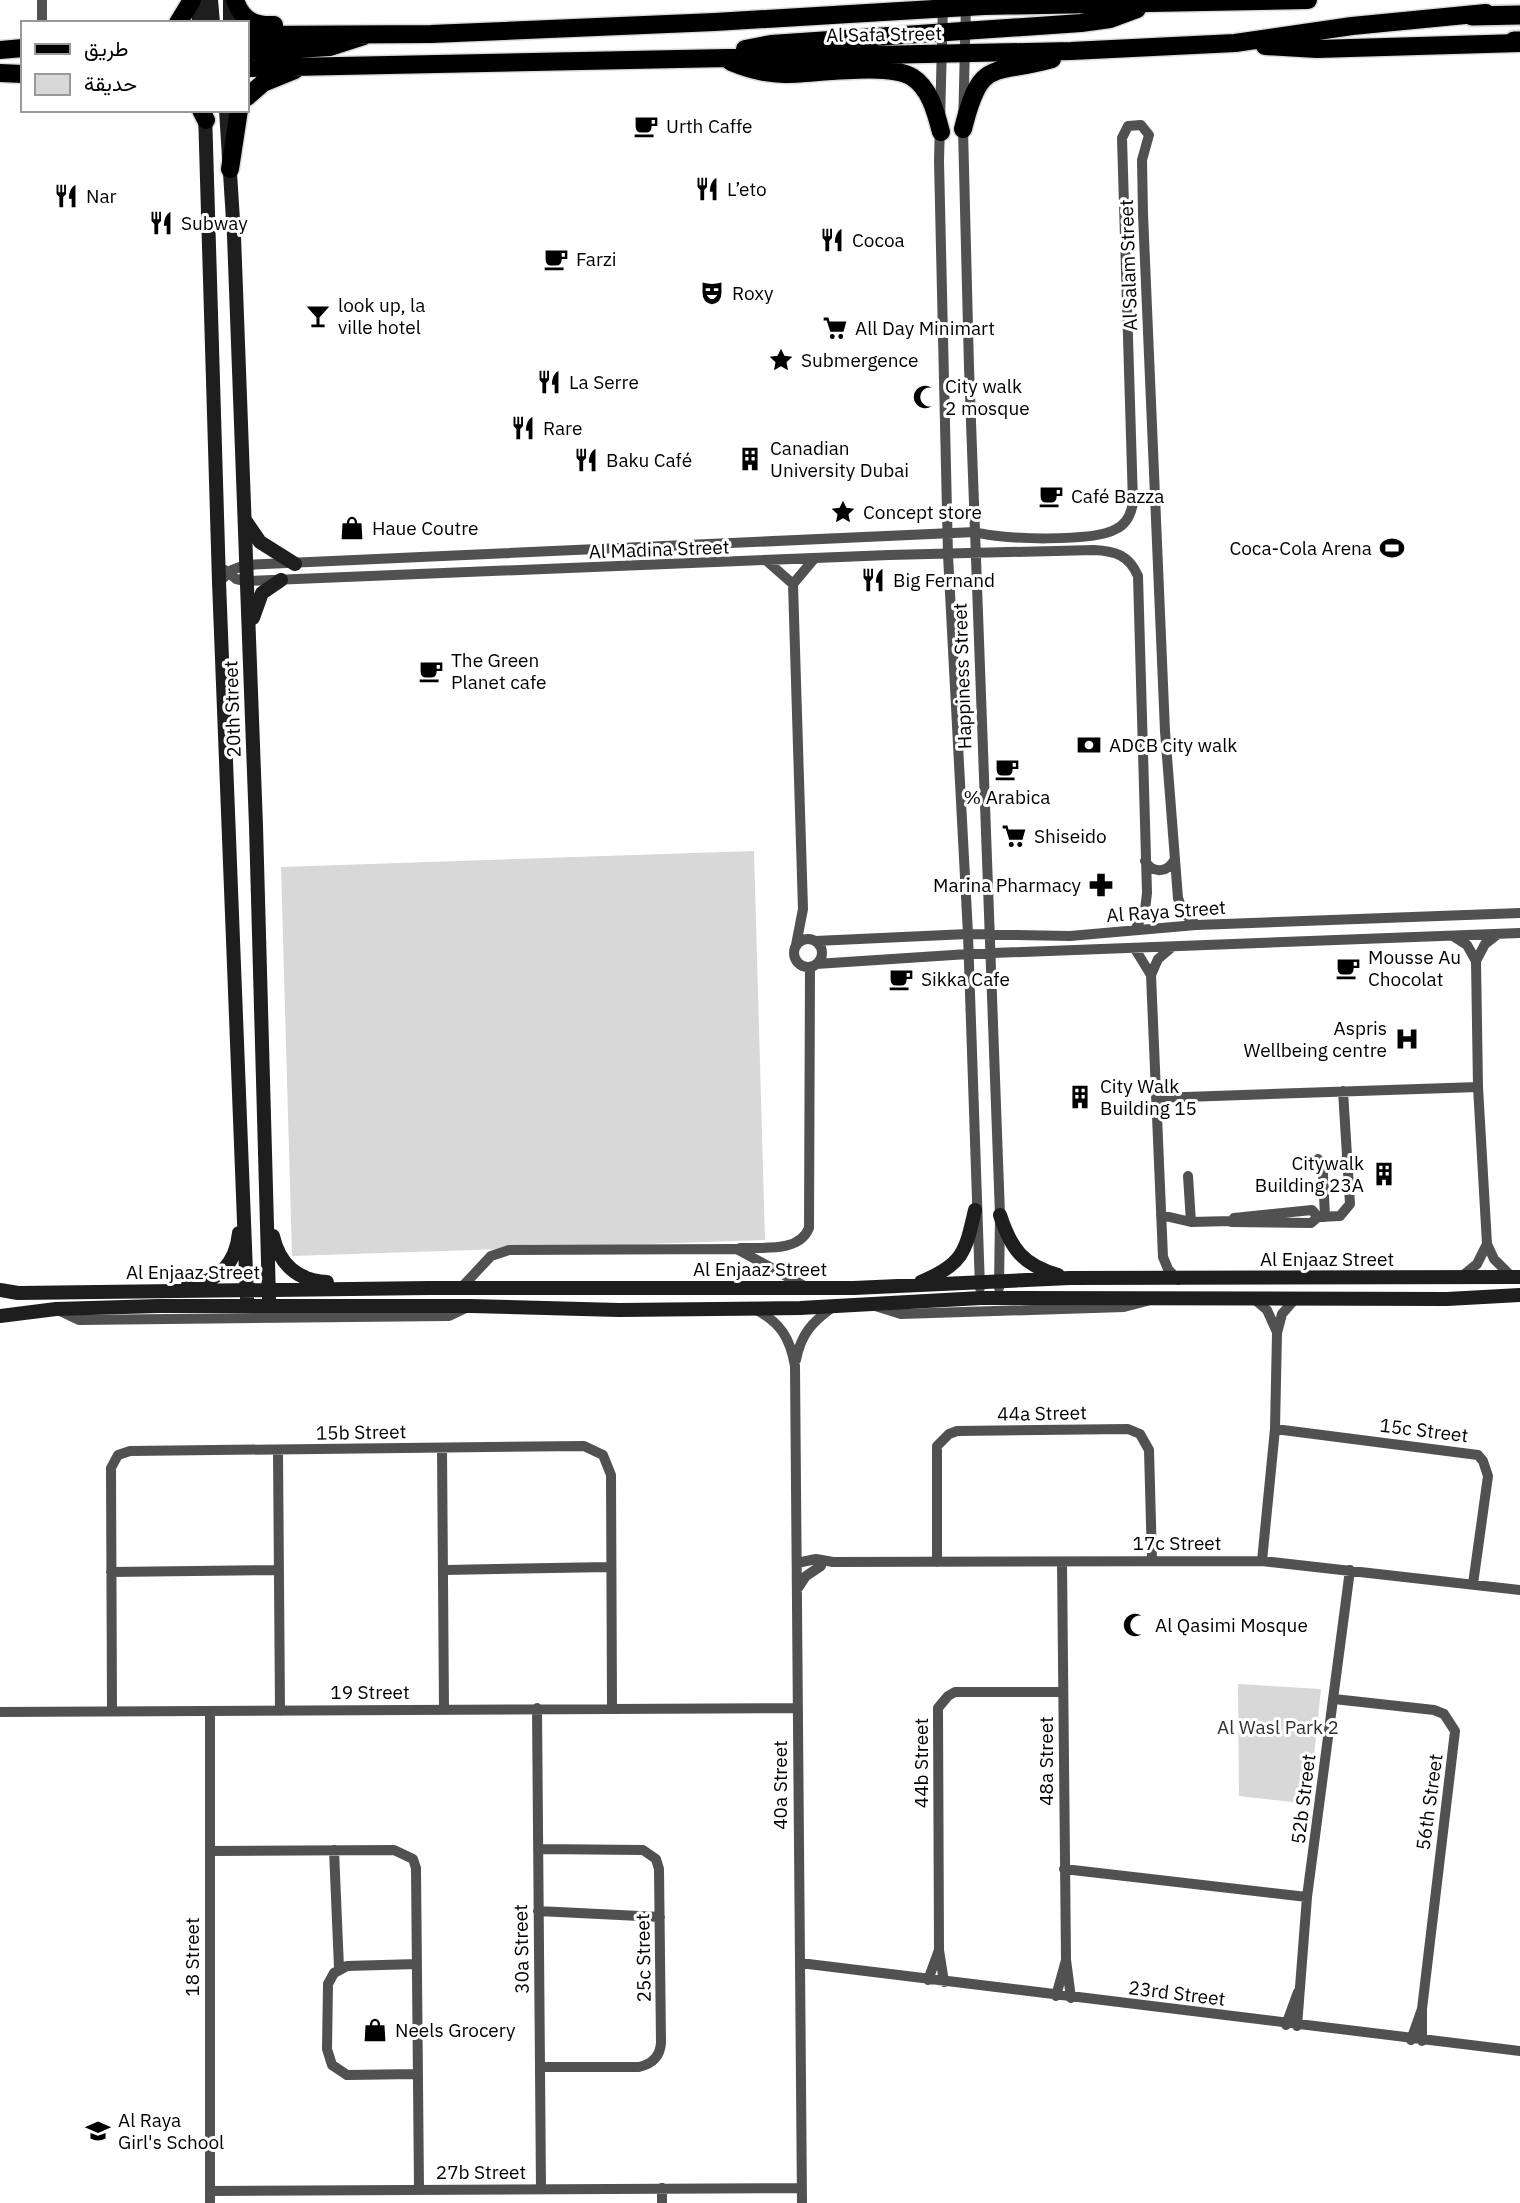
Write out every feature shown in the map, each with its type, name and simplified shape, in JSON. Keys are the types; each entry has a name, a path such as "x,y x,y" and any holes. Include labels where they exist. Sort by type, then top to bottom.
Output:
{"highway":[{"path":"1472,16 1520,15"}],"main road":[{"path":"179,21 191,0"},
{"path":"233,0 244,16 258,25 335,22 370,34"},
{"path":"1077,0 1127,5"},
{"name":"Al Safa Street","path":"248,35 603,28 904,5 1127,5 1148,2 1308,0"},
{"path":"718,58 771,44 1096,22 1124,15 1148,2"},
{"path":"934,35 934,19 938,7"},
{"name":"Al Safa Street","path":"248,68 1071,51 1234,43 1352,26 1472,16 1520,7"},
{"path":"985,28 979,39 986,51"},
{"path":"248,52 337,46 370,34"},
{"path":"1234,43 1324,49 1518,42"},
{"path":"0,50 21,48"},
{"path":"963,129 974,90 989,75 1011,65 1045,61 1071,51"},
{"path":"718,58 771,73 886,70 904,73 920,83 930,98 941,132"},
{"path":"248,96 263,83 303,65"},
{"path":"230,169 239,112"}],"street":[{"path":"42,0 42,21"},
{"path":"198,0 218,21"},
{"path":"212,0 218,21"},
{"path":"218,21 233,0"},
{"name":"Happiness Street","path":"966,4 963,129 988,954 1000,1215 999,1298"},
{"name":"Happiness Street","path":"934,35 940,54 948,555 968,934 975,1210 980,1291"},
{"name":"20th Street","path":"226,112 244,517 251,581 248,620 268,1197 269,1307"},
{"name":"20th Street","path":"204,113 247,1298"},
{"name":"Al Salam Street","path":"1090,536 1108,533 1123,525 1133,503 1122,138 1128,126 1136,124 1145,128 1149,135 1142,160 1143,215 1165,731 1181,909 1196,925"},
{"path":"244,517 260,542 295,564"},
{"name":"Al Madina Street","path":"222,568 249,560 295,564 461,553 975,532 995,538 1090,536"},
{"name":"Al Madina Street","path":"222,568 251,581 814,559 1109,551 1124,556 1138,576 1145,860"},
{"path":"810,966 794,958 803,909 793,584 814,559"},
{"path":"222,568 225,561 235,563 249,560"},
{"path":"768,562 793,584"},
{"path":"249,652 255,642 253,616 257,600 268,587 281,580"},
{"path":"221,620 225,615 238,612 248,620"},
{"path":"1145,860 1154,870 1160,871 1167,869 1175,859"},
{"path":"1135,930 1147,901 1145,860"},
{"path":"461,1288 491,1256 509,1250 737,1249 791,1245 804,1237 810,1223 808,980 810,966 822,953 813,940 803,909"},
{"name":"Al Raya Street","path":"813,940 968,934 1070,936 1196,925 1520,913"},
{"path":"1472,914 1467,925 1452,935 1467,945 1476,961 1478,1087 1487,1244 1500,1266 1516,1277"},
{"name":"Al Raya Street","path":"810,966 968,954 1520,933"},
{"path":"1476,961 1485,944 1499,934"},
{"path":"796,945 803,940 813,940"},
{"path":"1171,948 1158,960 1151,975 1164,1263 1178,1280"},
{"path":"1135,949 1151,975"},
{"path":"1156,1098 1478,1087"},
{"path":"1161,1215 1187,1222 1231,1221 1234,1224 1311,1223 1321,1217 1343,1214 1350,1204 1343,1091"},
{"path":"1318,1159 1323,1174 1321,1217"},
{"path":"1185,1176 1187,1222"},
{"path":"92,1292 122,1285 191,1285 213,1279 230,1264 235,1254 243,1197"},
{"path":"268,1197 276,1249 296,1274 316,1282 396,1282 429,1288"},
{"path":"913,1285 946,1271 959,1261 969,1241 975,1210"},
{"path":"1000,1215 1011,1245 1025,1261 1070,1278"},
{"path":"1461,1278 1477,1264 1487,1244"},
{"path":"737,1249 809,1288"},
{"name":"Al Enjaaz Street","path":"0,1290 18,1293 92,1292 247,1298 269,1307 755,1309 834,1307 980,1291 999,1282 1070,1278 1178,1280 1321,1276 1516,1277"},
{"name":"Al Enjaaz Street","path":"0,1316 56,1309 247,1298 268,1290 809,1288 913,1285 980,1291 999,1298 1447,1299 1520,1294"},
{"name":"Al Enjaaz Street","path":"870,1303 901,1314 1124,1307 1152,1298"},
{"path":"1254,1299 1272,1317 1277,1333"},
{"path":"1262,1561 1275,1429 1277,1333 1282,1314 1294,1299"},
{"path":"56,1309 79,1320 449,1316 470,1306"},
{"name":"40a Street","path":"795,1366 800,1340 807,1328 834,1307"},
{"name":"40a Street","path":"755,1309 775,1321 785,1331 795,1366 802,2203"},
{"name":"44a Street","path":"937,1562 935,1454 942,1438 957,1432 1128,1429 1144,1438 1150,1461 1152,1560"},
{"name":"15c Street","path":"1275,1429 1478,1455 1488,1476 1473,1584"},
{"name":"15b Street","path":"111,1572 111,1468 118,1455 130,1451 584,1446 603,1455 611,1475 610,1567"},
{"path":"442,1448 444,1709"},
{"path":"278,1451 280,1711"},
{"path":"797,1537 808,1550 826,1562 806,1576 797,1591"},
{"name":"17c Street","path":"797,1563 1262,1561 1520,1590"},
{"name":"48a Street","path":"1062,1562 1066,1960 1072,1998"},
{"path":"444,1570 610,1567 612,1707"},
{"path":"112,1711 111,1572 278,1570"},
{"name":"52b Street","path":"1292,2025 1350,1570"},
{"name":"44b Street","path":"944,1982 939,1950 937,1715 942,1702 955,1692 1063,1692"},
{"name":"56th Street","path":"1334,1699 1434,1710 1451,1721 1455,1731 1417,2041"},
{"name":"19 Street","path":"0,1712 798,1704"},
{"name":"30a Street","path":"537,1708 541,2189"},
{"name":"18 Street","path":"209,1711 211,2203"},
{"name":"25c Street","path":"538,1849 636,1849 650,1854 659,1869 660,1917 661,2043 654,2061 639,2067 540,2067"},
{"path":"334,1850 339,1968 328,1984 327,2049 332,2065 347,2075 417,2074"},
{"path":"210,1851 394,1850 409,1855 416,1868 419,2190"},
{"path":"1064,1869 1307,1897"},
{"path":"538,1911 660,1917"},
{"name":"44b Street","path":"928,1980 939,1950"},
{"name":"48a Street","path":"1056,1996 1066,1960"},
{"path":"339,1968 417,1964"},
{"name":"23rd Street","path":"800,1967 928,1980 1500,2051 1520,2051"},
{"name":"23rd Street","path":"1500,2051 1520,2057"},
{"name":"27b Street","path":"210,2191 332,2197 419,2190 751,2187 802,2184"},
{"path":"662,2188 662,2203"}],"green space":[{"path":"754,851 765,1240 292,1256 281,867"},
{"name":"Al Wasl Park 2","path":"1238,1684 1321,1689 1309,1804 1239,1796"}],"place":[{"name":"Urth Caffe","path":"646,126"},
{"name":"L’eto","path":"707,189"},
{"name":"Nar","path":"66,196"},
{"name":"Subway","path":"161,223"},
{"name":"Cocoa","path":"832,240"},
{"name":"Farzi","path":"556,259"},
{"name":"Roxy","path":"712,293"},
{"name":"look up, la ville hotel","path":"318,316"},
{"name":"All Day Minimart","path":"835,328"},
{"name":"Submergence","path":"781,360"},
{"name":"La Serre","path":"549,382"},
{"name":"City walk 2 mosque","path":"925,397"},
{"name":"Rare","path":"523,428"},
{"name":"Canadian University Dubai","path":"750,459"},
{"name":"Baku Café","path":"586,460"},
{"name":"Café Bazza","path":"1051,496"},
{"name":"Concept store","path":"843,512"},
{"name":"Haue Coutre","path":"352,528"},
{"name":"Coca-Cola Arena","path":"1392,548"},
{"name":"Big Fernand","path":"873,580"},
{"name":"The Green Planet cafe","path":"431,671"},
{"name":"ADCB city walk","path":"1089,745"},
{"name":"% Arabica","path":"1007,769"},
{"name":"Shiseido","path":"1014,836"},
{"name":"Marina Pharmacy","path":"1101,885"},
{"name":"Mousse Au Chocolat","path":"1348,968"},
{"name":"Sikka Cafe","path":"901,979"},
{"name":"Aspris Wellbeing centre","path":"1407,1039"},
{"name":"City Walk Building 15","path":"1080,1097"},
{"name":"Citywalk Building 23A","path":"1384,1174"},
{"name":"Al Qasimi Mosque","path":"1135,1625"},
{"name":"Neels Grocery","path":"375,2030"},
{"name":"Al Raya Girl's School","path":"98,2131"}]}
